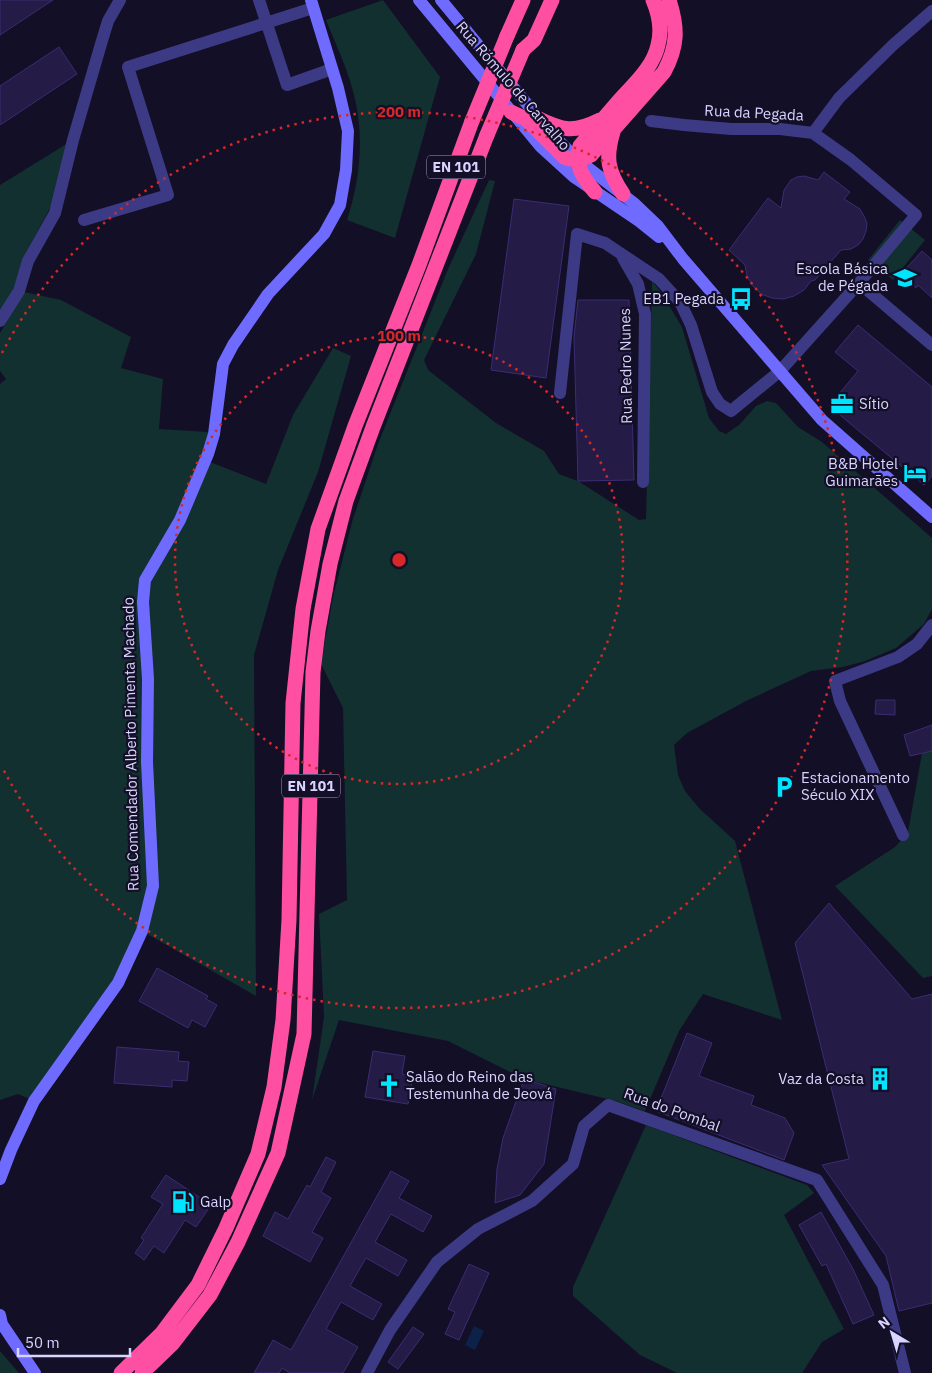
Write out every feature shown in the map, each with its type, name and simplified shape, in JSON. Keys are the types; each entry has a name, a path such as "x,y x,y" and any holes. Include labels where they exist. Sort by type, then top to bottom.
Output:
{"highway":[{"path":"506,36 503,22 511,0"},
{"name":"EN 101","path":"121,1373 162,1333 198,1284 226,1228 258,1154 274,1087 283,1020 289,920 293,703 303,609 318,529 355,426 440,213 472,121 506,36 523,0"},
{"name":"EN 101","path":"142,1373 173,1343 210,1295 238,1242 278,1153 304,1034 313,672 330,564 357,469 487,135 542,0"},
{"path":"522,50 534,40 552,0"},
{"path":"511,112 526,119 564,158 578,160 591,155 609,124 653,59 658,45 660,27 658,11 653,0"},
{"path":"537,118 560,129 572,130 609,124 664,72 671,59 675,45 676,30 669,0"},
{"path":"609,124 608,162 615,182 623,194"},
{"path":"578,160 584,179 595,192"}],"street":[{"path":"0,321 19,291 28,261 55,213 73,140 108,21 120,0"},
{"path":"259,0 287,85 332,69"},
{"name":"Rua Rómulo de Carvalho","path":"419,0 511,112 553,159 595,192 639,220 683,259"},
{"name":"Rua Rómulo de Carvalho","path":"441,0 537,118 578,160 623,194 658,226 683,259 822,420 932,517"},
{"path":"84,220 168,195 128,67 266,23 312,4"},
{"name":"Rua Comendador Alberto Pimenta Machado","path":"0,1179 11,1150 34,1101 118,983 142,931 153,886 147,762 148,679 143,602 145,580 180,520 208,454 214,434 223,364 232,344 268,294 324,234 340,205 346,170 348,130 312,4"},
{"path":"813,133 839,98 893,45 932,11"},
{"name":"Rua da Pegada","path":"651,121 731,129 780,129 813,133 851,160 916,215 859,283"},
{"path":"560,393 576,234 604,243 659,279 680,302 691,325 712,392 720,404 731,411 780,371 859,283 932,345"},
{"name":"Rua Pedro Nunes","path":"620,254 638,284 645,314 643,482"},
{"path":"903,835 840,701 835,681 898,657 917,644 932,625"},
{"name":"Rua do Pombal","path":"367,1373 390,1330 437,1262 478,1229 532,1201 573,1164 584,1126 608,1104 817,1180 883,1285 905,1373"},
{"path":"0,1315 2,1324 32,1370"}],"green space":[{"path":"383,0 440,77 395,238 347,220 356,187 358,171 360,154 359,121 350,79 326,20"},
{"path":"73,140 57,195 26,253 7,306 0,311 0,185"},
{"path":"489,180 495,181 476,254 424,360 428,370 496,423 544,451 559,474 578,481 639,520 646,519 652,281 661,292 682,327 709,418 719,431 726,434 739,425 756,406 767,401 776,403 798,427 822,442 932,538 932,609 924,624 896,648 865,661 843,667 811,671 746,701 687,733 674,745 678,775 685,791 699,808 735,841 782,1020 703,994 679,1031 645,1111 616,1101 524,1079 448,1041 339,1020 312,1100 324,1017 319,914 347,900 343,708 321,664 333,597 352,522 378,444 448,269"},
{"path":"900,220 925,240 893,280 868,260"},
{"path":"24,292 61,300 131,337 121,368 163,379 159,429 209,432 210,462 266,484 293,415 333,348 351,356 318,472 278,570 254,655 256,996 142,931 118,983 34,1101 18,1094 0,1100 0,384 6,379 0,371 0,333"},
{"path":"932,751 932,976 923,978 835,886 895,847 908,832 922,753"},
{"path":"646,1125 807,1185 814,1193 784,1215 844,1329 822,1342 802,1373 677,1373 640,1355 573,1296 573,1287"},
{"path":"0,1351 19,1373 0,1373"}],"water":[{"path":"474,1326 484,1331 475,1350 465,1345"}],"building":[{"path":"0,0 53,0 0,35"},
{"path":"59,47 77,74 0,125 0,86"},
{"path":"824,172 850,192 844,199 860,209 867,223 863,239 851,249 841,250 815,280 811,281 804,290 794,296 783,299 761,294 747,276 745,265 729,250 768,198 781,208 784,190 791,180 804,176 818,180"},
{"path":"514,199 569,206 546,378 491,370"},
{"path":"922,251 932,260 932,298 918,285 916,288 901,274"},
{"path":"578,300 629,300 634,480 578,481 574,337"},
{"path":"858,325 932,387 932,476 924,485 829,406 858,371 835,352"},
{"path":"876,700 895,700 895,715 875,714"},
{"path":"932,725 932,751 910,756 904,735"},
{"name":"Vaz da Costa","path":"829,903 912,999 932,994 932,1303 899,1311 886,1256 822,1165 849,1159 795,943"},
{"path":"157,968 208,996 206,999 217,1005 205,1027 192,1020 188,1028 139,1001"},
{"path":"687,1033 712,1043 699,1076 754,1096 751,1105 785,1118 794,1133 784,1160 656,1111"},
{"path":"117,1047 179,1052 178,1061 189,1062 187,1081 172,1080 172,1087 114,1083"},
{"name":"Salão do Reino das Testemunha de Jeová","path":"373,1051 405,1056 402,1074 413,1076 408,1104 365,1097"},
{"path":"524,1079 556,1089 544,1164 520,1195 495,1203 497,1169 503,1138"},
{"path":"326,1157 336,1162 321,1192 331,1198 312,1232 323,1238 310,1262 263,1236 275,1212 288,1219 307,1185 310,1187"},
{"path":"391,1171 409,1181 399,1198 432,1216 423,1232 391,1214 384,1226 375,1242 407,1260 398,1276 366,1258 363,1263 350,1286 382,1304 373,1320 341,1302 326,1329 358,1347 343,1373 290,1373 282,1368 279,1373 254,1373 273,1340 291,1350"},
{"path":"166,1175 211,1205 196,1227 185,1220 164,1253 154,1246 144,1260 135,1253 144,1240 141,1238 163,1204 151,1197"},
{"path":"821,1212 853,1269 874,1315 853,1324 826,1264 822,1266 799,1225"},
{"path":"469,1264 489,1273 459,1340 445,1334 455,1312 448,1309"},
{"path":"413,1327 424,1334 398,1369 388,1362"}],"place":[{"name":"Escola Básica de Pégada","path":"905,278"},
{"name":"EB1 Pegada","path":"741,299"},
{"name":"Sítio","path":"842,404"},
{"name":"B&B Hotel Guimarães","path":"915,473"},
{"name":"Estacionamento Século XIX","path":"784,787"},
{"name":"Vaz da Costa","path":"880,1079"},
{"name":"Salão do Reino das Testemunha de Jeová","path":"389,1086"},
{"name":"Galp","path":"183,1202"}]}
